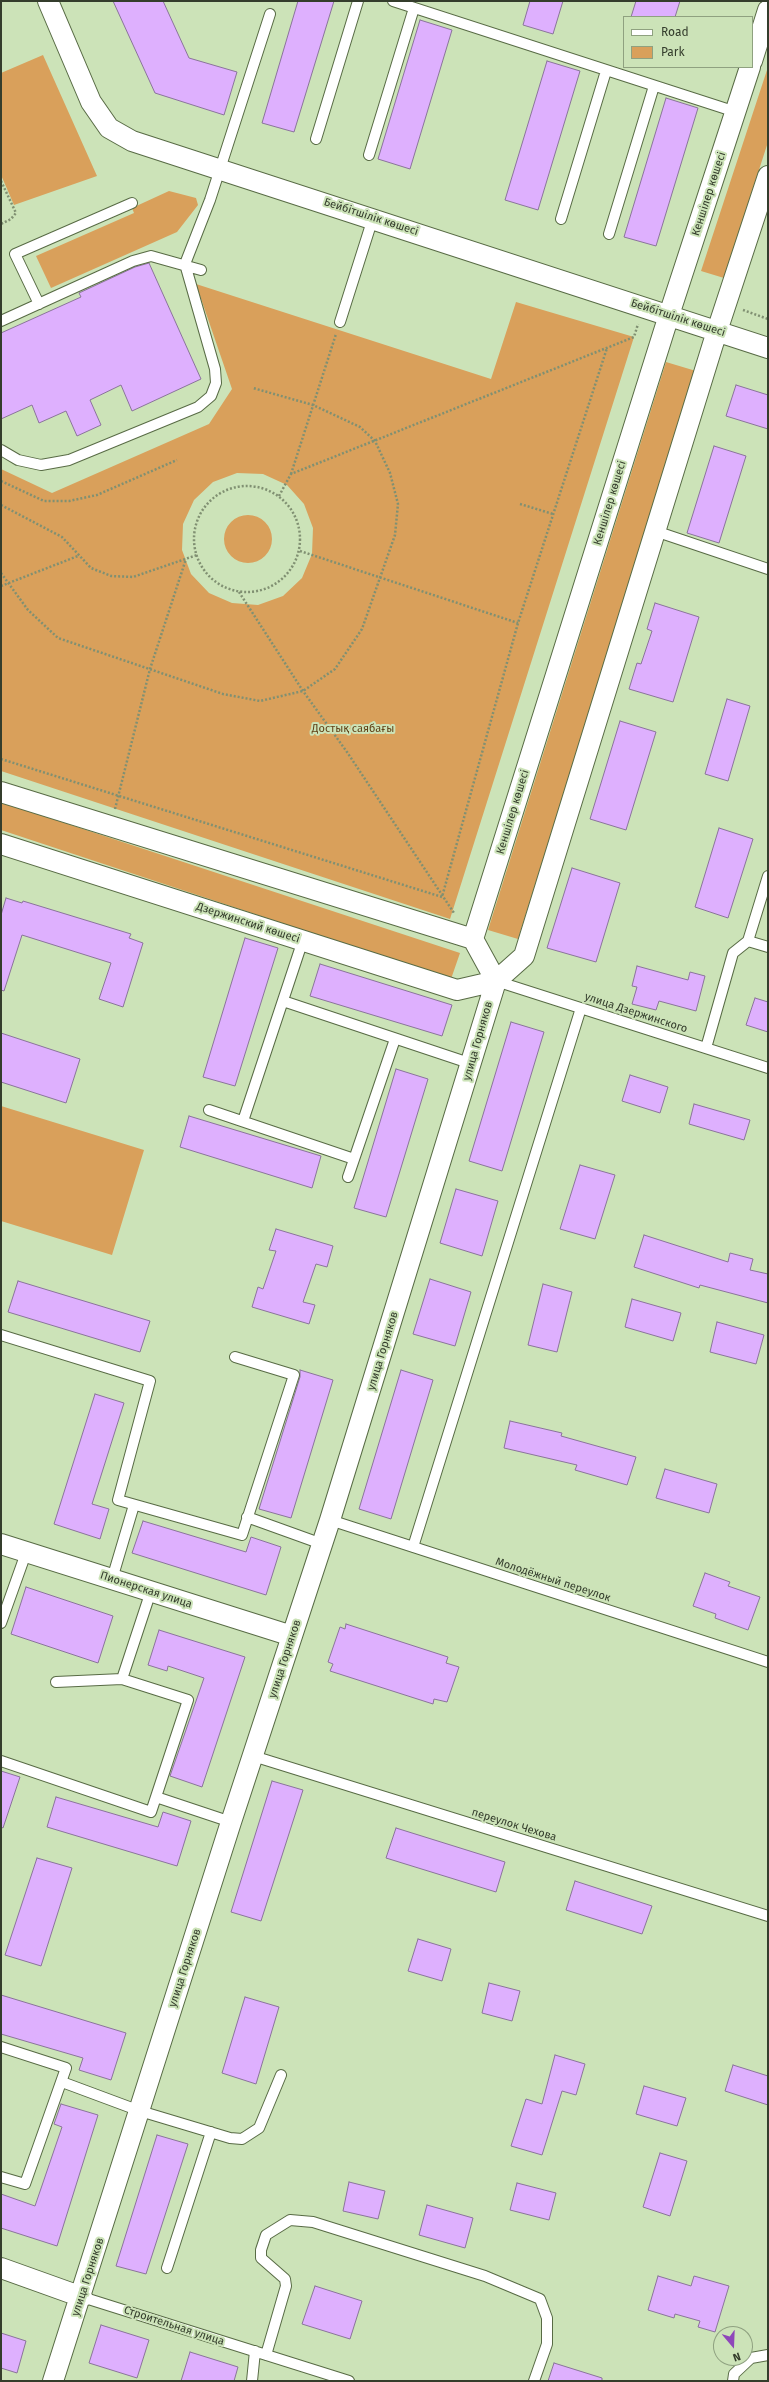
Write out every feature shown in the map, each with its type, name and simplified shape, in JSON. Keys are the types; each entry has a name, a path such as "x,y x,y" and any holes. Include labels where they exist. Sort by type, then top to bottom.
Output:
{"street":[{"name":"Бейбітшілік көшесі","path":"48,1 91,102 109,128 132,141 220,168 644,306 768,348"},
{"path":"753,58 768,10"},
{"name":"Кеншілер көшесі","path":"473,939 750,68"},
{"path":"1,792 473,939 496,981 524,956 717,331 768,176"},
{"name":"Дзержинский көшесі","path":"1,844 457,990 496,981"},
{"name":"улица Горняков","path":"53,2381 82,2297 231,1822 330,1520 472,1064 496,981"},
{"name":"Пионерская улица","path":"1,1544 292,1636"},
{"name":"Строительная улица","path":"1,2268 82,2297"}],"lane":[{"path":"316,138 358,1"},
{"path":"393,1 736,112"},
{"path":"369,155 414,8"},
{"path":"1,450 18,460 41,465 69,460 198,407 211,396 216,383 215,369 185,264 210,200 270,14"},
{"path":"561,219 606,71"},
{"path":"609,234 654,86"},
{"path":"39,304 14,254 132,203"},
{"path":"340,322 373,218"},
{"path":"1,321 133,261 151,256 185,264 201,270"},
{"path":"655,531 768,569"},
{"path":"706,1048 733,953 748,941 768,876"},
{"path":"243,1121 303,940"},
{"path":"748,941 768,947"},
{"name":"улица Дзержинского","path":"496,981 768,1068"},
{"path":"283,1001 472,1064"},
{"path":"413,1547 581,1008"},
{"path":"348,1177 395,1039"},
{"path":"209,1110 354,1159"},
{"path":"1,1335 150,1382 118,1500 242,1535 294,1374 235,1357"},
{"path":"112,1578 134,1505"},
{"path":"247,1517 322,1544"},
{"name":"Молодёжный переулок","path":"330,1520 768,1662"},
{"path":"1,1624 26,1553"},
{"path":"122,1678 151,1591"},
{"path":"1,1761 151,1812 188,1700 122,1678 56,1682"},
{"name":"переулок Чехова","path":"253,1756 768,1916"},
{"path":"156,1797 231,1822"},
{"path":"1,2047 66,2068 25,2184 1,2177"},
{"path":"62,2082 140,2111 230,2138 242,2139 259,2128 281,2075"},
{"path":"167,2268 210,2132"},
{"path":"266,2355 286,2286 285,2279 261,2258 261,2250 266,2235 290,2220 313,2222 485,2276 540,2299 547,2318 547,2344 534,2381"},
{"name":"Строительная улица","path":"82,2297 349,2381"},
{"path":"252,2381 255,2351"},
{"path":"733,2381 734,2374 751,2358 768,2355"}],"path":[{"path":"1,181 16,213 1,224"},
{"path":"291,474 634,337 644,306"},
{"path":"743,310 768,318"},
{"path":"279,496 291,474 340,322"},
{"path":"442,897 518,623 607,348"},
{"path":"1,573 28,610 58,638 223,694 260,701 303,691 334,669 362,629 395,535 398,504 390,473 375,440 360,427 313,405 253,388"},
{"path":"1,481 44,501 69,501 97,495 176,460"},
{"path":"243,486 262,488 279,496 293,511 300,530 300,551 292,569 277,583 259,591 239,592 220,585 206,572 197,555 194,536 198,518 209,502 224,491 243,486"},
{"path":"520,504 553,514"},
{"path":"1,505 62,537 78,556 91,568 111,576 133,577 197,555"},
{"path":"300,551 518,623"},
{"path":"1,586 78,556"},
{"path":"110,826 150,669 186,559"},
{"path":"239,592 303,691 347,752 455,915"},
{"path":"1,759 442,897"}],"green space":[{"path":"43,55 97,176 14,205 1,175 1,73"},
{"path":"768,67 768,142 724,278 701,271"},
{"path":"169,191 196,198 198,205 177,232 51,288 36,256 134,213 132,208"},
{"name":"Достық саябағы","path":"196,284 491,379 516,302 634,337 450,919 1,771 1,469 52,493 209,424 232,389","holes":["237,473 263,474 287,485 304,504 313,528 312,554 302,578 283,596 258,605 232,603 209,593 191,574 182,550 183,524 194,500 213,482"]},
{"path":"666,362 696,371 518,939 488,930"},
{"path":"243,515 253,515 265,522 272,534 272,544 265,556 253,563 243,563 235,559 228,552 224,544 224,534 228,526 235,519"},
{"path":"1,802 460,953 451,979 1,830"},
{"path":"1,1106 144,1150 112,1255 1,1221"}],"building":[{"path":"113,1 163,1 189,58 237,72 224,115 155,93"},
{"path":"298,1 334,1 294,132 262,123"},
{"path":"530,1 563,1 553,34 523,25"},
{"path":"636,1 680,1 675,16 631,16"},
{"path":"420,20 452,30 410,169 378,159"},
{"path":"547,61 580,71 538,210 505,200"},
{"path":"666,98 698,108 656,246 624,237"},
{"path":"149,263 201,379 132,411 121,385 90,400 101,425 77,436 66,411 39,423 32,405 1,419 1,333 81,297 79,293 135,267"},
{"path":"736,385 768,395 768,429 726,416"},
{"path":"714,446 746,456 719,543 687,533"},
{"path":"655,603 699,617 673,702 629,689 637,663 641,664 652,631 647,629"},
{"path":"727,699 750,706 728,781 705,774"},
{"path":"620,721 656,732 626,830 590,819"},
{"path":"719,828 753,839 728,918 695,907"},
{"path":"572,868 620,883 596,962 547,948"},
{"path":"6,898 22,903 23,901 131,934 129,938 143,943 123,1007 99,999 111,963 22,935 4,991 1,990 1,915"},
{"path":"245,938 278,948 235,1086 203,1077"},
{"path":"320,964 452,1005 442,1036 310,996"},
{"path":"637,966 688,980 690,972 705,976 696,1011 659,1001 656,1010 632,1004 637,987 632,986"},
{"path":"755,998 768,1002 768,1032 746,1025"},
{"path":"511,1022 544,1032 502,1171 469,1161"},
{"path":"1,1033 80,1059 66,1103 1,1082"},
{"path":"396,1069 428,1079 386,1217 354,1208"},
{"path":"630,1075 668,1087 660,1113 622,1101"},
{"path":"694,1104 750,1120 744,1140 689,1124"},
{"path":"189,1116 321,1156 312,1188 180,1147"},
{"path":"580,1165 615,1175 595,1239 560,1229"},
{"path":"456,1189 498,1201 482,1256 440,1243"},
{"path":"276,1229 333,1246 327,1267 316,1264 303,1302 315,1305 309,1324 252,1307 258,1287 263,1289 276,1251 269,1250"},
{"path":"644,1235 728,1262 730,1253 753,1259 750,1270 768,1274 768,1303 700,1285 699,1288 634,1267"},
{"path":"430,1279 471,1292 455,1346 413,1334"},
{"path":"18,1281 150,1321 140,1352 8,1312"},
{"path":"543,1284 572,1292 557,1352 528,1345"},
{"path":"632,1299 681,1313 673,1341 625,1327"},
{"path":"717,1322 764,1335 756,1364 710,1352"},
{"path":"300,1370 333,1380 291,1518 259,1509 300,1377"},
{"path":"401,1370 433,1380 391,1519 359,1509"},
{"path":"95,1394 124,1403 92,1504 109,1509 100,1539 54,1524"},
{"path":"510,1421 562,1433 561,1436 636,1457 627,1485 575,1470 577,1465 504,1448"},
{"path":"665,1469 717,1484 709,1513 656,1498"},
{"path":"143,1521 246,1552 251,1537 281,1547 266,1595 132,1553"},
{"path":"705,1573 730,1582 728,1586 760,1597 748,1630 715,1618 716,1614 693,1606"},
{"path":"26,1587 113,1616 98,1663 11,1634"},
{"path":"346,1624 448,1657 446,1663 459,1667 447,1702 434,1699 433,1704 330,1671 333,1664 328,1662 340,1627 345,1629"},
{"path":"159,1630 245,1657 202,1787 170,1776 204,1678 168,1666 167,1671 148,1665"},
{"path":"1,1771 20,1777 3,1828 1,1827"},
{"path":"272,1781 303,1790 261,1921 231,1912"},
{"path":"56,1797 158,1827 163,1812 191,1821 177,1866 47,1827"},
{"path":"396,1828 505,1862 496,1892 386,1858"},
{"path":"37,1858 72,1868 41,1966 5,1955"},
{"path":"575,1881 652,1906 642,1934 566,1910"},
{"path":"418,1939 451,1949 442,1981 408,1971"},
{"path":"489,1983 520,1991 512,2021 482,2013"},
{"path":"1,1995 126,2033 111,2080 79,2070 83,2058 1,2034"},
{"path":"245,1997 279,2007 256,2084 222,2073"},
{"path":"555,2055 585,2064 576,2095 562,2091 542,2155 511,2146 526,2099 542,2104"},
{"path":"733,2065 768,2076 768,2105 725,2091"},
{"path":"644,2086 686,2098 677,2126 636,2114"},
{"path":"61,2104 98,2115 57,2246 1,2228 1,2194 35,2206 62,2127 54,2124"},
{"path":"157,2135 188,2144 146,2274 116,2266"},
{"path":"660,2153 687,2161 670,2216 643,2207"},
{"path":"349,2182 385,2191 378,2219 343,2211"},
{"path":"517,2183 556,2193 549,2220 510,2210"},
{"path":"427,2205 473,2218 465,2248 419,2235"},
{"path":"658,2276 691,2286 694,2276 729,2286 717,2326 713,2326 713,2331 698,2327 700,2321 675,2314 674,2318 648,2310"},
{"path":"315,2286 362,2301 350,2339 302,2324"},
{"path":"101,2325 149,2340 137,2378 89,2363"},
{"path":"1,2333 26,2341 17,2373 1,2368"},
{"path":"190,2352 238,2367 234,2381 181,2381"},
{"path":"554,2363 602,2378 602,2381 548,2381"}]}
